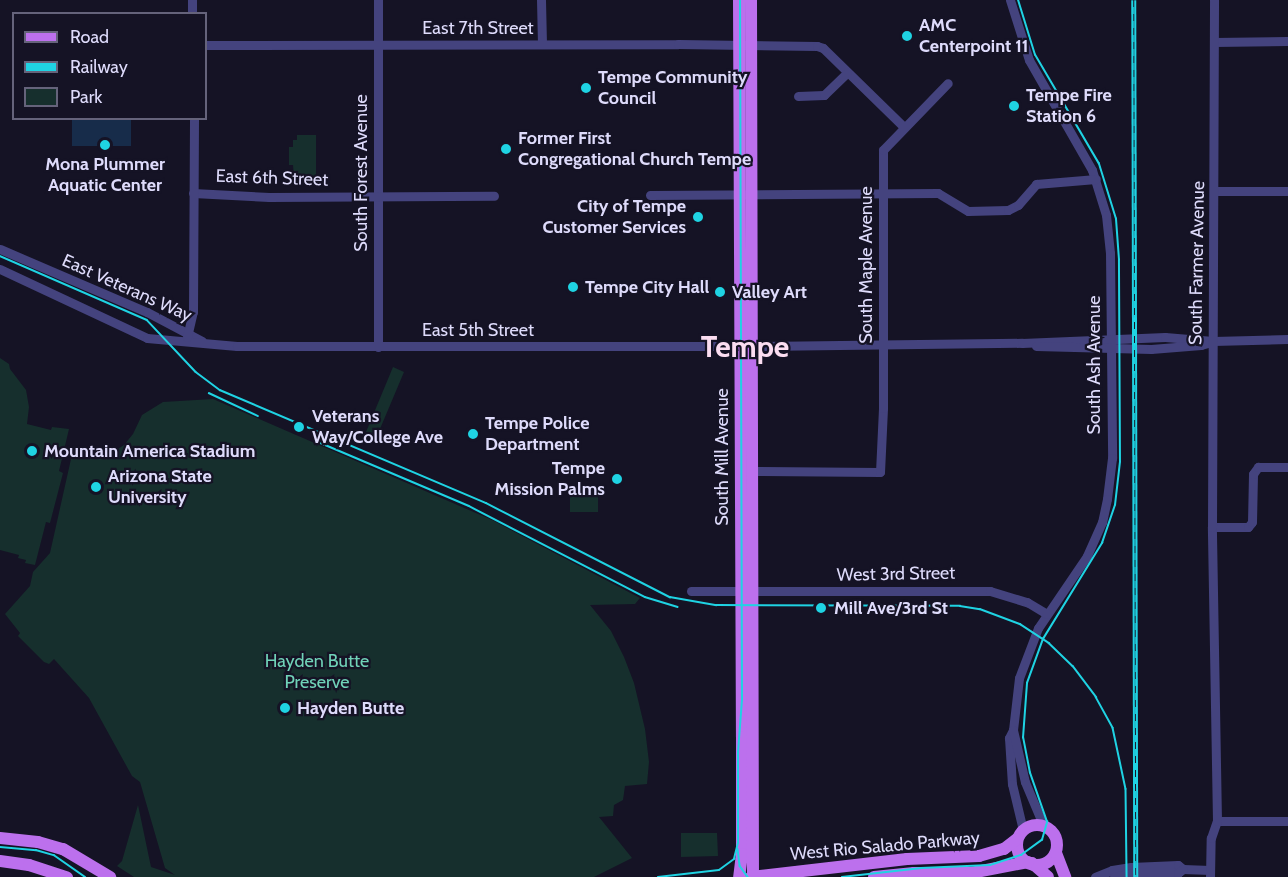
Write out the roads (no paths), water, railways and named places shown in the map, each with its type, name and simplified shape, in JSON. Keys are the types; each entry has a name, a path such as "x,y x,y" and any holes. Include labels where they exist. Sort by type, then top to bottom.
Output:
{"main road":[{"name":"South Mill Avenue","path":"739,0 745,44 746,346 752,471 745,591 742,854 739,877"},
{"name":"South Mill Avenue","path":"745,44 751,0"},
{"name":"South Mill Avenue","path":"746,346 740,445 752,877"},
{"path":"740,445 745,452 746,468 752,471"},
{"path":"1056,853 1037,868 1021,855 1020,835 1044,827 1055,836 1056,853 1065,877"},
{"name":"West Rio Salado Parkway","path":"752,877 890,861 988,855 1004,849 1020,835"},
{"path":"0,838 38,842 63,849 110,877"},
{"path":"0,861 29,865 67,877"},
{"path":"848,877 853,872 886,868 890,861"},
{"name":"West Rio Salado Parkway","path":"874,877 1037,868"}],"street":[{"name":"South Forest Avenue","path":"378,0 378,347"},
{"path":"541,0 542,44"},
{"name":"South Ash Avenue","path":"1010,0 1029,60 1082,148 1096,179 1109,231 1112,458 1105,511 1095,540 1076,576 1047,614 1033,638 1019,678 1013,730 1025,782 1044,827"},
{"name":"South Farmer Avenue","path":"1210,874 1211,838 1217,821 1212,527 1214,0"},
{"path":"1214,42 1288,41"},
{"name":"East 7th Street","path":"207,45 745,44 817,46 823,48 904,127"},
{"path":"798,96 824,95 847,73"},
{"name":"South Maple Avenue","path":"752,471 880,472 883,344 883,150 948,83"},
{"path":"187,338 193,312 194,120"},
{"path":"650,195 938,193 964,209 1008,210 1018,205 1036,184 1096,179"},
{"path":"1215,191 1288,191"},
{"name":"East 6th Street","path":"193,193 269,197 494,196"},
{"name":"East Veterans Way","path":"0,249 147,312 187,338"},
{"name":"East Veterans Way","path":"0,269 132,332 154,340 187,338 204,342"},
{"path":"1022,343 1165,337 1213,341 1288,342"},
{"path":"1022,343 1039,346 1110,349 1201,345 1213,341"},
{"name":"East 5th Street","path":"204,342 246,346 378,347 1022,343"},
{"path":"1212,527 1248,527 1252,522 1253,474 1258,467 1288,467"},
{"name":"West 3rd Street","path":"691,591 990,591 1027,602 1047,614"},
{"name":"South Ash Avenue","path":"1013,730 1009,738 1012,784 1020,835"},
{"path":"1217,821 1288,821"},
{"path":"1095,877 1112,870 1131,867 1178,865 1183,869 1210,874"},
{"path":"1114,877 1131,873 1178,873 1183,869"}],"water":[{"path":"72,120 131,120 131,146 72,146"}],"tram line":[{"path":"658,877 719,870 734,859 738,843 738,752 742,700 740,0"},
{"path":"842,877 921,868 990,865 1021,855 1042,840 1047,822 1030,773 1023,738 1027,683 1043,639 1102,543 1115,505 1120,462 1119,260 1116,219 1099,164 1035,55 1018,0"},
{"path":"0,256 147,320 196,372 220,390 486,503 670,597 716,605 960,606 980,609 1020,624 1049,643 1073,666 1096,697 1113,728 1126,789 1127,877"},
{"path":"209,393 258,416"},
{"path":"316,441 469,506 645,597 678,607"},
{"path":"0,847 36,850 54,855 85,877"},
{"path":"738,849 740,866 748,877"}],"railway":[{"path":"1134,0 1136,877"}],"place":[{"name":"AMC Centerpoint 11","path":"907,36"},
{"name":"Tempe Community Council","path":"586,88"},
{"name":"Tempe Fire Station 6","path":"1014,106"},
{"name":"Mona Plummer Aquatic Center","path":"105,145"},
{"name":"Former First Congregational Church Tempe","path":"506,149"},
{"name":"City of Tempe Customer Services","path":"698,217"},
{"name":"Tempe City Hall","path":"573,287"},
{"name":"Valley Art","path":"720,292"},
{"name":"Veterans Way/College Ave","path":"299,427"},
{"name":"Tempe Police Department","path":"473,434"},
{"name":"Mountain America Stadium","path":"32,451"},
{"name":"Tempe Mission Palms","path":"617,479"},
{"name":"Arizona State University","path":"96,487"},
{"name":"Mill Ave/3rd St","path":"821,608"},
{"name":"Hayden Butte","path":"285,708"}],"district":[{"name":"Tempe","path":"745,347"}],"park label":[{"name":"Hayden Butte Preserve","path":"317,672"}]}
